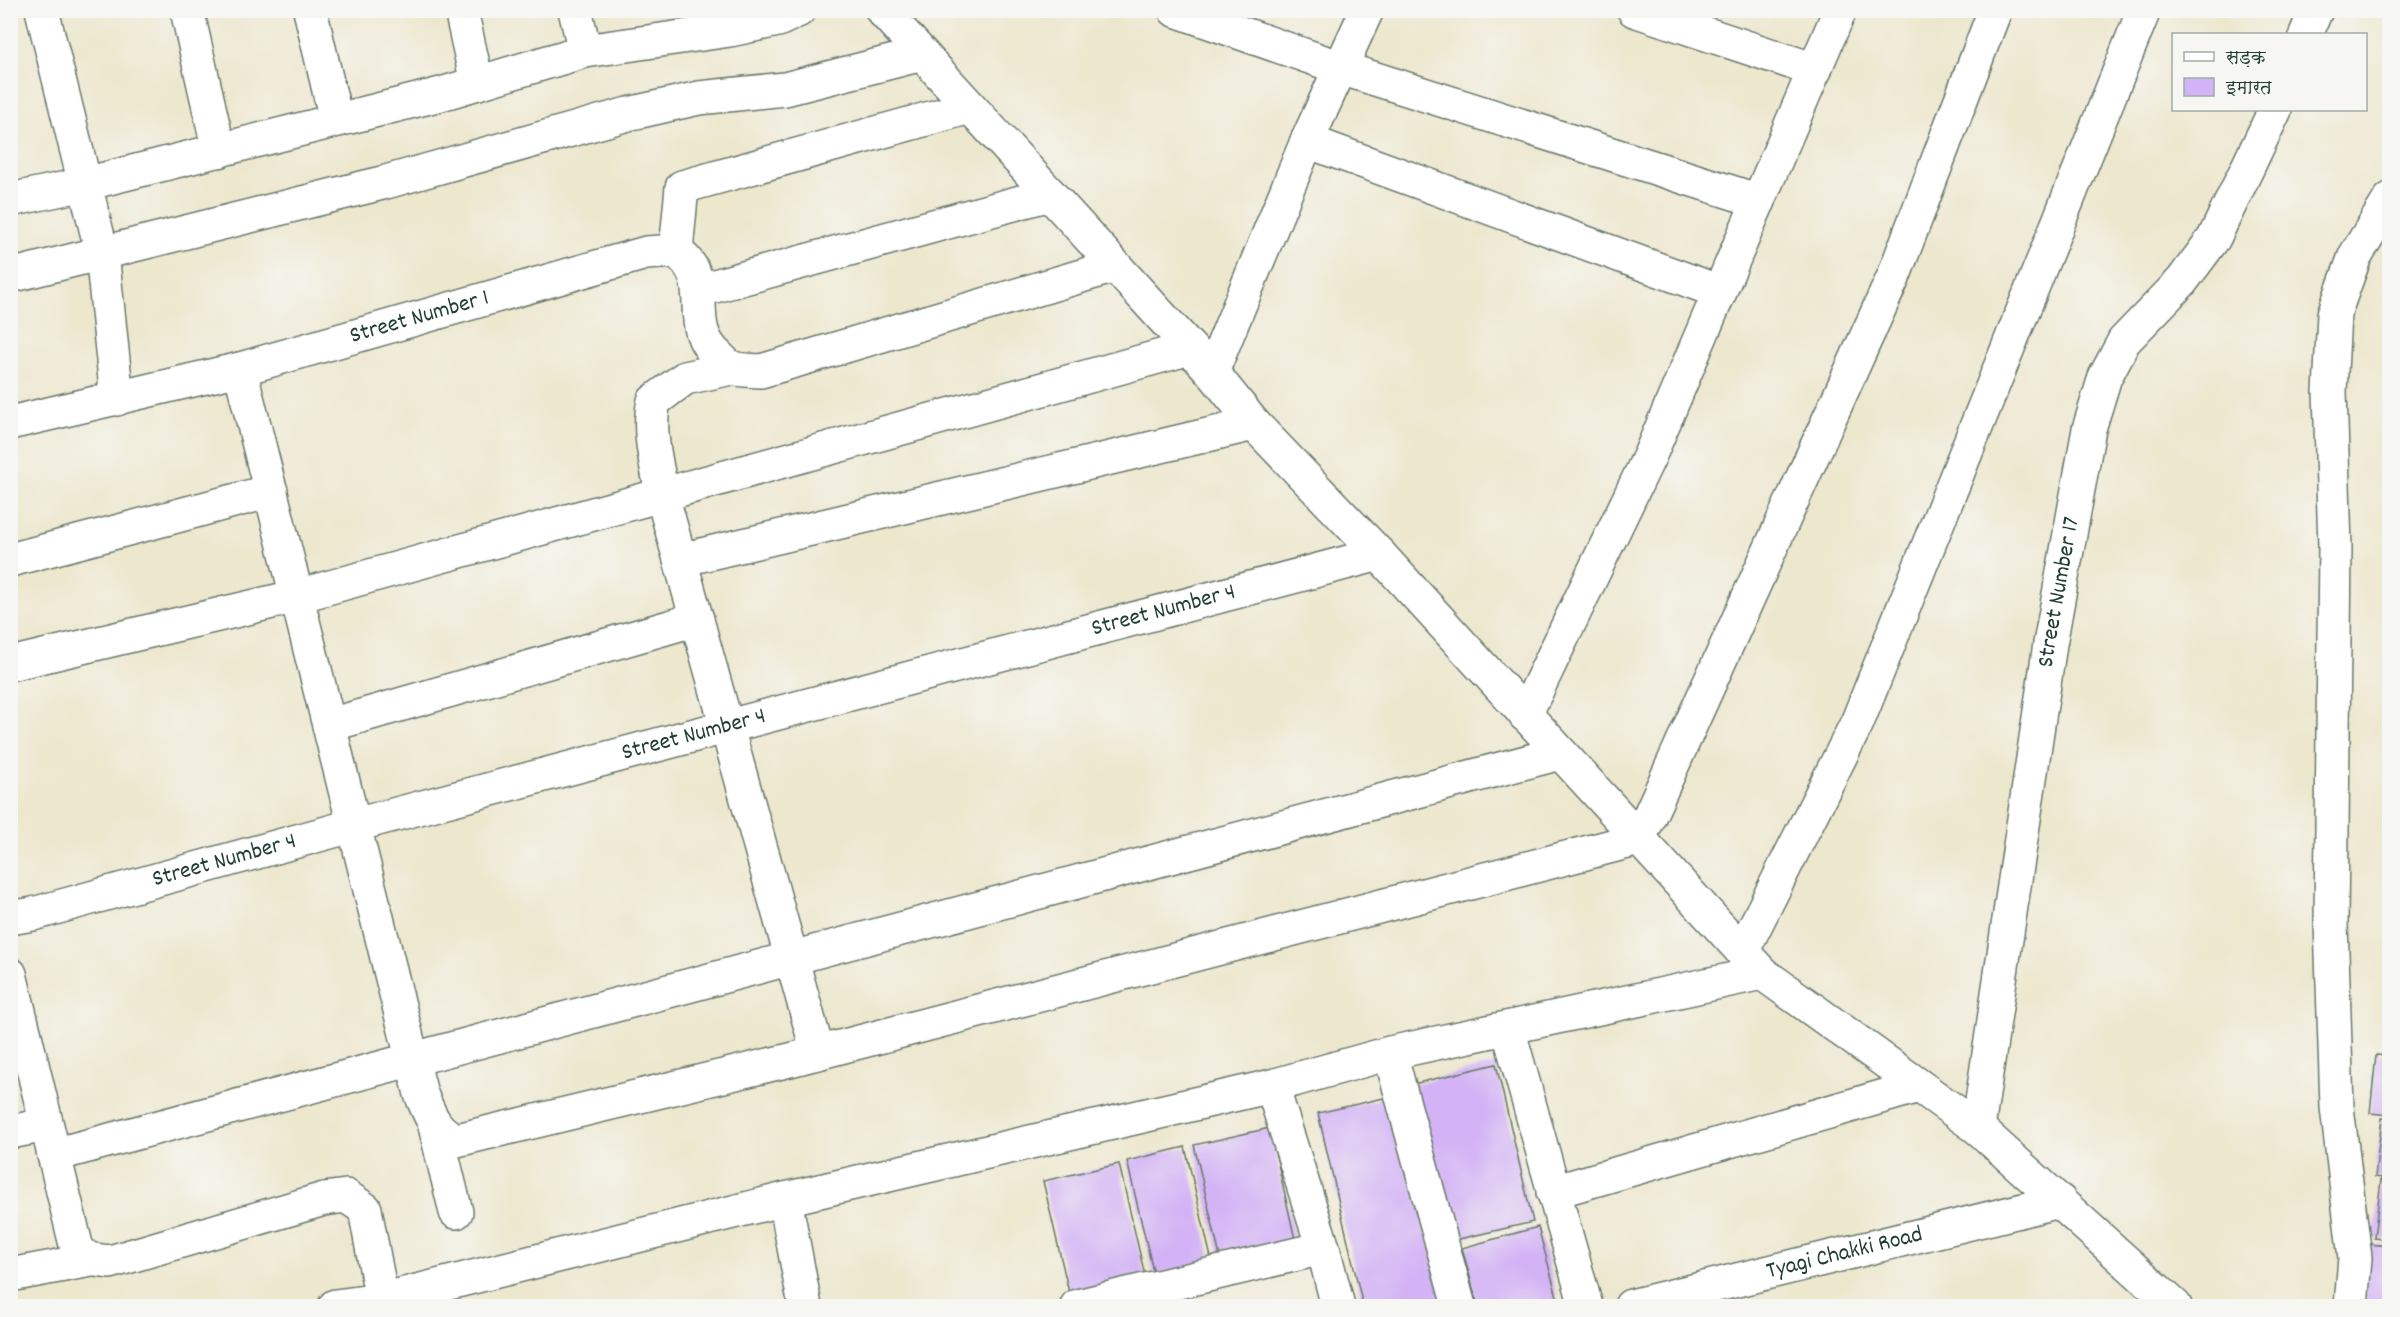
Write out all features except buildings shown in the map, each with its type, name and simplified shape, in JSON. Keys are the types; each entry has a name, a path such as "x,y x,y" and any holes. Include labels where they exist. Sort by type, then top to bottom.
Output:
{"street":[{"path":"42,10 102,253 117,399"},
{"path":"187,10 219,151"},
{"path":"310,10 336,120"},
{"path":"461,10 477,83"},
{"path":"576,10 585,51"},
{"path":"10,200 219,151 477,83 585,51 730,30 778,20 799,10"},
{"path":"882,10 1212,372 1254,424 1379,554 1752,962 1978,1128 2175,1306"},
{"path":"1175,10 1341,68 1759,201"},
{"path":"1212,372 1307,141 1367,10"},
{"path":"1634,10 1815,70"},
{"path":"1525,715 1650,455 1840,10"},
{"path":"1639,839 1893,278 1995,10"},
{"path":"1752,962 1857,723 2144,10"},
{"path":"2306,33 2316,10"},
{"path":"10,276 386,182 628,114 699,98 785,89 922,54"},
{"path":"732,368 710,350 701,333 698,313 700,290 690,262 676,251 682,187 970,107"},
{"name":"Street Number 17","path":"1978,1128 2050,644 2089,429 2105,376 2124,341 2182,281 2214,238 2275,111"},
{"path":"1307,141 1720,292"},
{"path":"700,290 1050,194"},
{"path":"2351,1306 2355,1258 2337,1107 2331,922 2335,546 2330,392 2334,314 2355,256 2390,199"},
{"name":"Street Number 1","path":"10,423 240,369 646,253 676,251"},
{"path":"818,1053 662,495 650,417 654,401 685,378 732,368 761,371 1115,266"},
{"path":"10,664 298,596 1190,348"},
{"path":"240,369 414,1059 421,1095 435,1126 456,1212"},
{"path":"680,560 1254,424"},
{"path":"10,560 271,492"},
{"name":"Street Number 4","path":"10,918 33,914 355,825 1379,554"},
{"path":"330,725 697,619"},
{"path":"10,1132 50,1140 414,1059 1560,753"},
{"path":"435,1126 447,1137 457,1140 818,1053 1639,839"},
{"path":"335,1306 382,1303 785,1199 1272,1086 1390,1053 1508,1028 1752,962"},
{"path":"12,989 77,1249 91,1260"},
{"path":"1508,1028 1586,1306"},
{"path":"1390,1053 1459,1306"},
{"path":"1272,1086 1323,1248 1338,1306"},
{"path":"1553,1192 1919,1086"},
{"path":"10,1275 91,1260 110,1262 324,1199 346,1196 365,1209 382,1303"},
{"path":"785,1199 805,1306"},
{"name":"Tyagi Chakki Road","path":"1631,1306 2060,1201"},
{"path":"1077,1306 1323,1248"}]}
